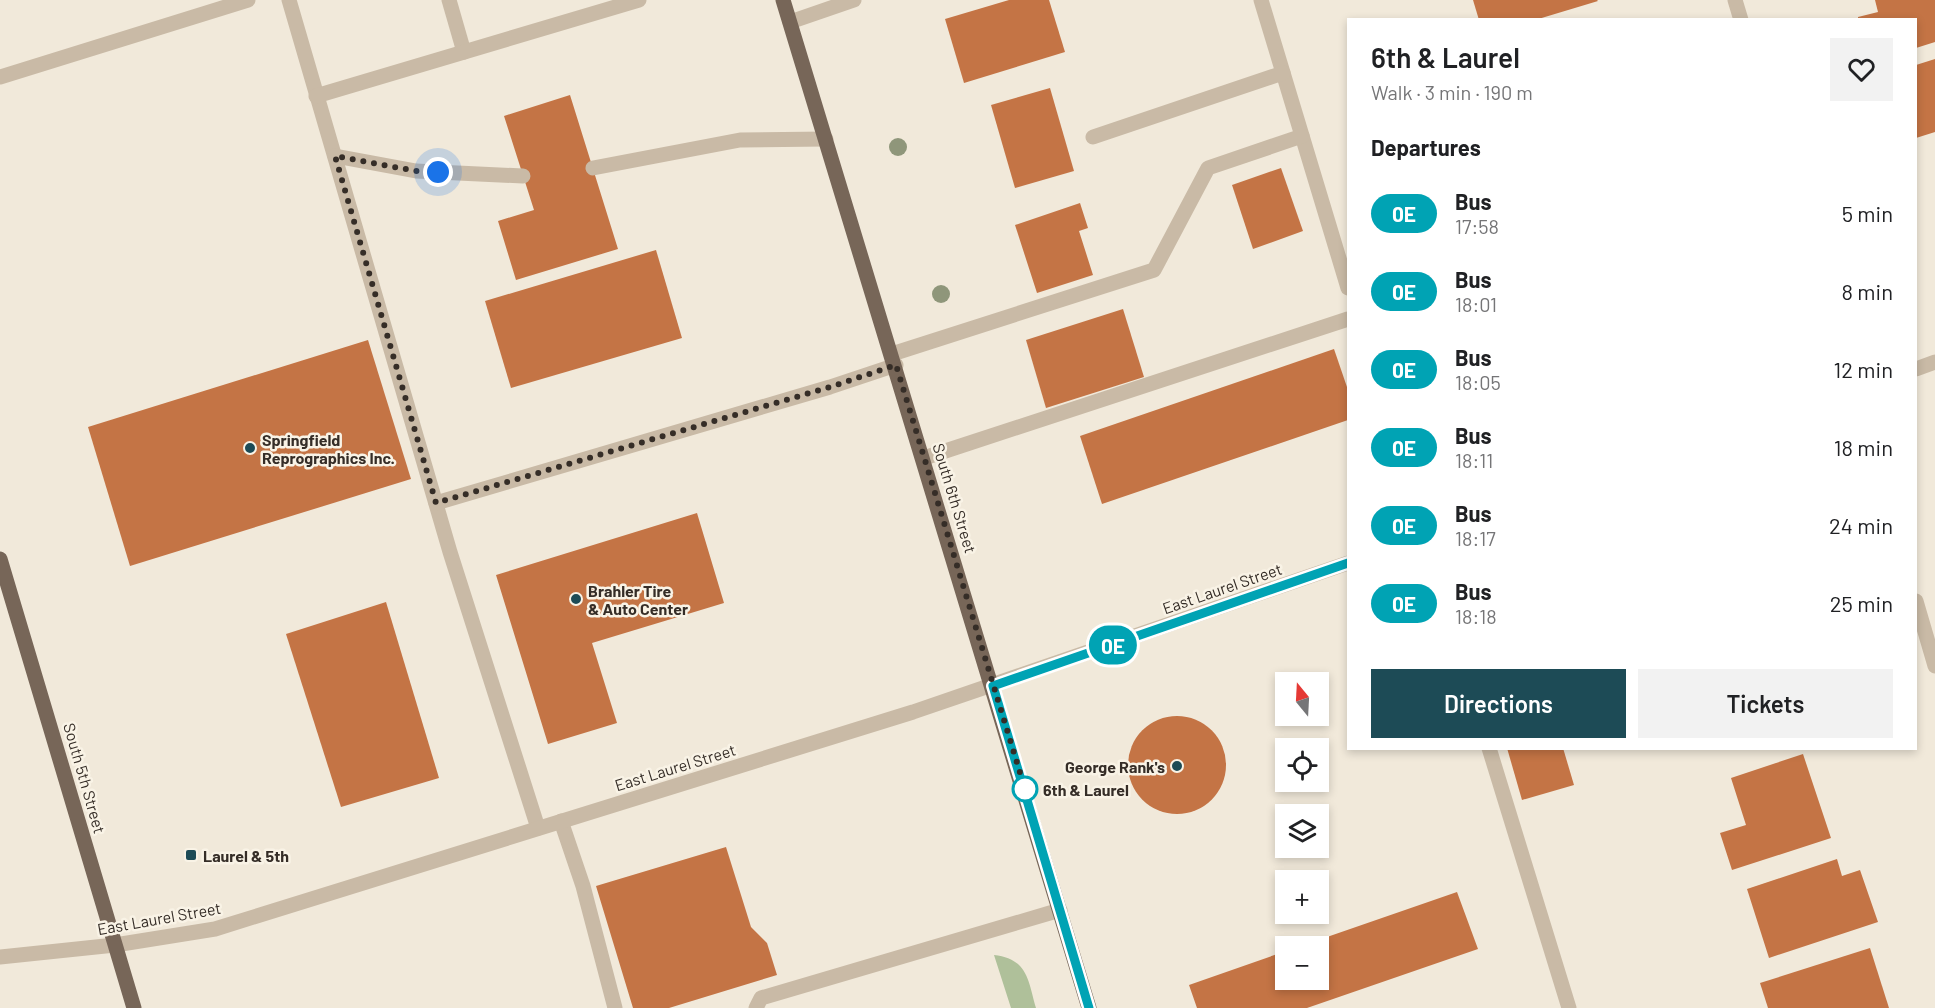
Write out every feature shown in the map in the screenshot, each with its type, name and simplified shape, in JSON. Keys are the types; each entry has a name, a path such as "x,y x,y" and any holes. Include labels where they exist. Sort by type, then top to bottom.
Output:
{"main road":[{"name":"South 6th Street","path":"783,0 894,359 1089,1008"},
{"name":"South 5th Street","path":"0,559 134,1008"}],"street":[{"path":"0,76 248,0"},
{"path":"289,0 436,503 538,828"},
{"path":"449,0 464,52"},
{"path":"316,96 464,52 611,4 639,0"},
{"path":"790,22 854,0"},
{"path":"1261,0 1347,285"},
{"path":"1735,0 1740,18"},
{"path":"1093,137 1283,73"},
{"path":"436,503 819,390 894,359 1154,270 1208,168 1302,135"},
{"path":"593,168 740,140 826,139"},
{"path":"335,156 416,171 523,176"},
{"path":"924,458 1347,319"},
{"path":"1917,369 1935,362"},
{"name":"East Laurel Street","path":"0,957 115,945 215,929 993,686 1347,563"},
{"path":"1917,605 1935,666"},
{"path":"1490,750 1569,1008"},
{"path":"561,821 583,886 615,1008"},
{"path":"756,1008 761,998 1060,910"}],"green space":[{"path":"994,955 1014,961 1025,972 1036,1008 1011,1008"}],"building":[{"path":"1009,0 1049,0 1065,52 964,83 945,19"},
{"path":"1473,0 1598,1 1542,18 1478,18"},
{"path":"1875,0 1935,0 1935,42 1917,48 1917,18 1858,18 1878,12"},
{"path":"1935,59 1935,132 1917,138 1917,65"},
{"path":"1050,88 1074,171 1015,188 991,105"},
{"path":"570,95 618,249 516,280 498,221 534,210 504,116"},
{"path":"1281,168 1303,231 1253,249 1232,185"},
{"path":"1080,203 1088,228 1079,231 1093,275 1037,293 1015,225"},
{"path":"656,250 682,338 511,388 485,301"},
{"path":"1123,309 1144,377 1046,408 1026,340"},
{"path":"368,340 411,479 130,566 88,427"},
{"path":"1334,349 1347,387 1347,420 1102,504 1080,436"},
{"path":"697,513 724,603 592,643 617,723 548,744 496,575"},
{"path":"386,602 439,778 341,807 286,634"},
{"path":"1177,716 1196,720 1212,730 1222,746 1226,765 1222,784 1212,800 1196,810 1177,814 1158,810 1142,800 1132,784 1128,765 1132,746 1142,730 1158,720"},
{"path":"1508,750 1564,750 1574,785 1522,800"},
{"path":"1803,754 1831,838 1732,870 1720,833 1746,825 1731,778"},
{"path":"726,847 751,927 767,943 777,975 669,1008 633,1008 596,886"},
{"path":"1837,859 1842,876 1860,870 1878,922 1769,958 1747,889"},
{"path":"1457,892 1478,949 1307,1008 1197,1008 1189,985 1275,955 1275,990 1329,990 1329,936"},
{"path":"1870,948 1889,1008 1768,1008 1760,983"}],"bus line":[{"name":"0E","path":"1089,1008 993,686 1347,563"}],"place":[{"name":"Springfield Reprographics Inc.","path":"250,448"},
{"name":"Brahler Tire & Auto Center","path":"576,599"},
{"name":"George Rank's","path":"1177,766"},
{"name":"6th & Laurel","path":"1025,789"},
{"name":"Laurel & 5th","path":"191,855"}],"route":[{"path":"438,172 416,171 335,156 436,503 830,387 896,365 1025,789"}]}
